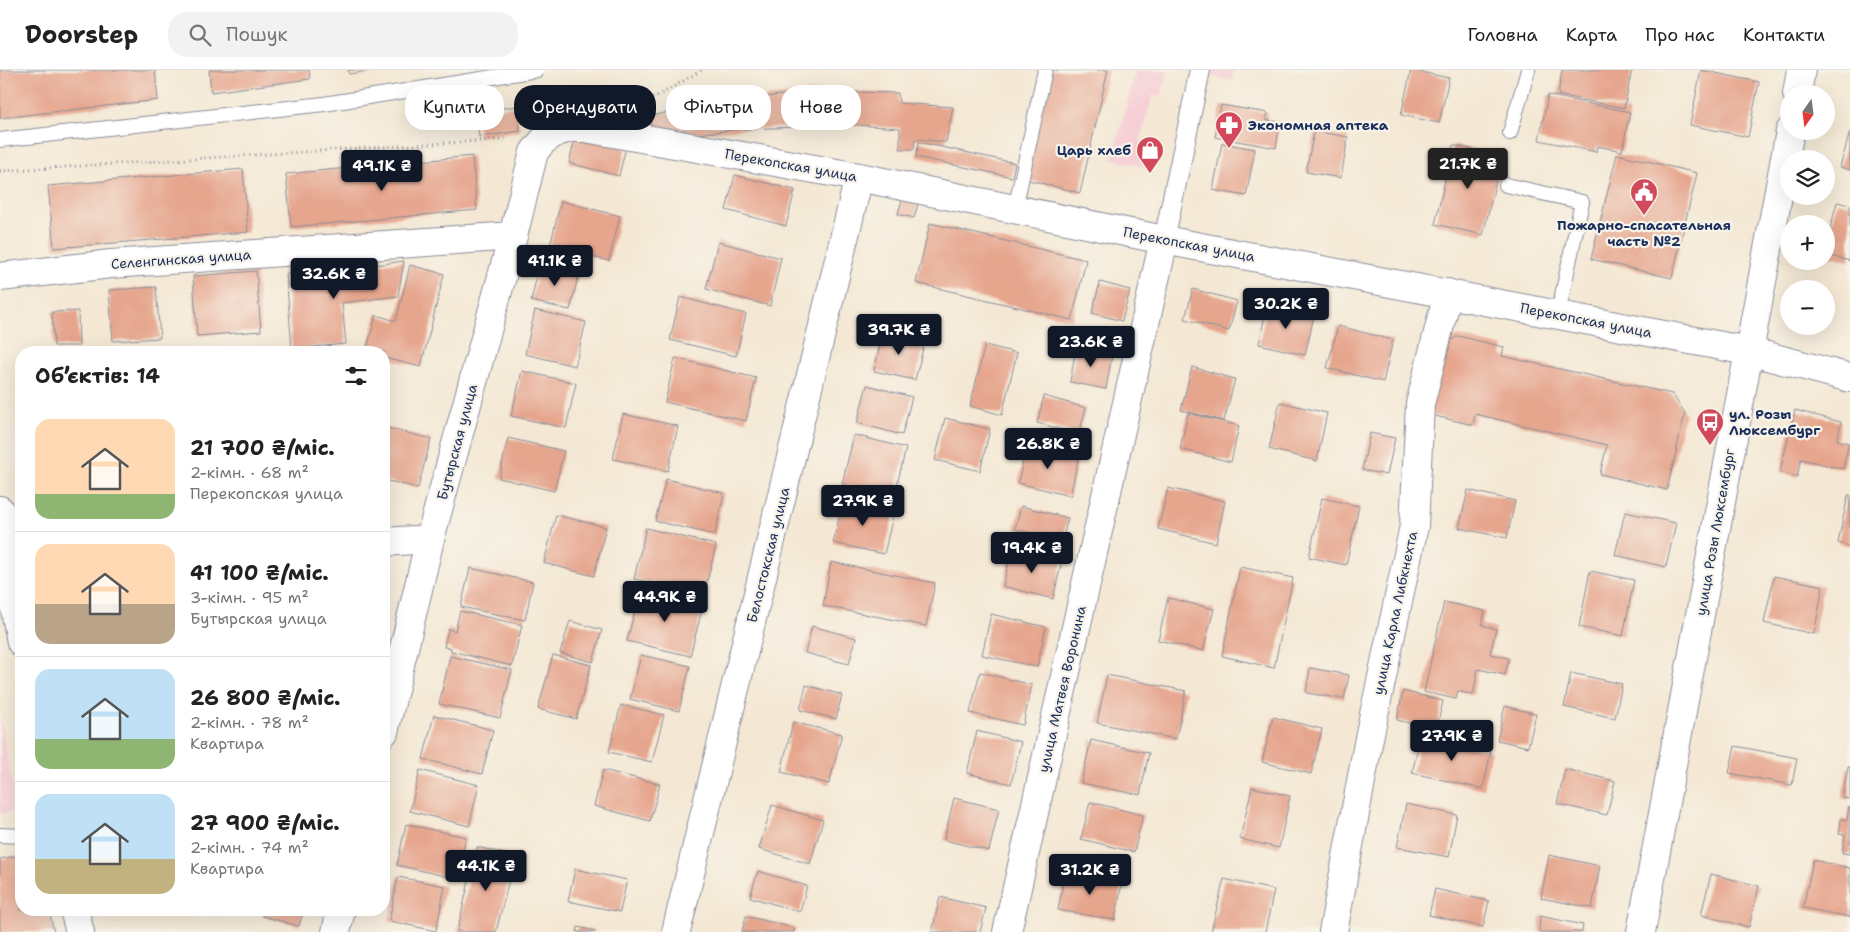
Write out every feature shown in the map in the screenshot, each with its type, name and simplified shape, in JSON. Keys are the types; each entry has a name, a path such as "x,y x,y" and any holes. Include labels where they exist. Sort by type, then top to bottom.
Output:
{"street":[{"path":"1164,240 1200,70"},
{"path":"1798,85 1801,70"},
{"name":"Перекопская улица","path":"541,144 556,132 570,128 585,128 859,177 1164,240 1748,351 1850,378"},
{"name":"улица Розы Люксембург","path":"1641,932 1788,140"},
{"name":"Бутырская улица","path":"390,707 430,539 513,236 541,144"},
{"name":"Белостокская улица","path":"676,932 859,177"},
{"name":"Селенгинская улица","path":"0,276 111,264 513,236"},
{"name":"улица Матвея Воронина","path":"1007,932 1164,240"},
{"name":"улица Карла Либкнехта","path":"1333,932 1369,738 1414,526 1420,404 1448,293"},
{"path":"0,510 15,603"},
{"path":"390,542 430,539"},
{"path":"76,916 80,932"},
{"path":"336,932 340,916"}],"lane":[{"path":"0,140 324,104 537,70"},
{"path":"1015,209 1045,70"},
{"path":"1510,133 1528,70"},
{"path":"1506,185 1582,202 1558,314"},
{"path":"0,835 15,836"}],"path":[{"path":"661,94 702,70"},
{"path":"0,171 541,144"}],"shaded area":[{"path":"1136,70 1169,70 1161,97 1153,95 1140,141 1150,144 1145,167 1112,159"},
{"path":"1207,70 1234,70 1232,81 1206,75"},
{"path":"0,718 15,800 15,811 0,814"}],"building":[{"path":"0,70 155,70 158,100 0,118"},
{"path":"209,70 309,70 310,79 211,92"},
{"path":"348,70 370,70 370,71 349,74"},
{"path":"1049,70 1108,70 1080,193 1025,179"},
{"path":"1411,70 1449,78 1439,123 1401,115"},
{"path":"1562,70 1632,70 1624,108 1558,95"},
{"path":"1701,70 1759,82 1748,137 1690,125"},
{"path":"861,92 898,93 899,103 953,107 946,142 915,139 914,149 900,149 900,128 861,125"},
{"path":"781,95 781,128 771,128 771,96"},
{"path":"1548,95 1630,112 1622,151 1597,146 1596,152 1539,140"},
{"path":"1221,105 1268,113 1266,120 1280,122 1276,148 1215,137"},
{"path":"514,106 514,130 520,131 479,137 478,130 504,130 504,108"},
{"path":"666,113 666,130 685,130 652,133 652,130 656,130 656,115"},
{"path":"685,130 734,130 686,135"},
{"path":"1314,131 1348,137 1341,178 1306,172"},
{"path":"1850,132 1850,170 1840,167"},
{"path":"576,135 626,147 619,176 569,163"},
{"path":"919,142 1015,163 1012,177 916,157"},
{"path":"1222,143 1255,149 1246,196 1213,190"},
{"path":"1453,145 1502,156 1483,235 1435,224"},
{"name":"Пожарно-спасательная часть №2","path":"1617,154 1697,173 1672,278 1591,259"},
{"path":"472,156 477,210 291,227 286,174"},
{"path":"243,169 248,232 54,248 48,186"},
{"path":"735,175 795,190 786,226 726,210"},
{"path":"905,189 921,193 914,218 898,214"},
{"path":"561,201 620,216 609,261 550,246"},
{"path":"1837,202 1850,205 1850,261 1835,257 1834,215"},
{"path":"930,223 1086,260 1072,320 916,283"},
{"path":"718,242 781,258 770,306 706,289"},
{"path":"404,261 398,296 342,303 346,344 292,346 286,274 340,270"},
{"path":"540,263 579,273 570,310 531,301"},
{"path":"410,265 444,274 421,367 390,359 390,346 368,346 376,315 396,321"},
{"path":"256,271 261,331 197,336 193,276"},
{"path":"1100,282 1130,290 1122,321 1092,313"},
{"path":"156,287 160,338 113,341 109,290"},
{"path":"1193,289 1237,301 1229,331 1185,319"},
{"path":"680,297 746,314 736,356 670,340"},
{"path":"1267,306 1314,316 1305,355 1259,344"},
{"path":"535,310 586,322 575,366 525,354"},
{"path":"78,311 79,346 54,346 52,312"},
{"path":"1338,326 1393,340 1383,382 1327,368"},
{"path":"883,332 925,341 915,380 874,371"},
{"path":"1458,336 1504,347 1502,356 1672,394 1685,413 1667,490 1600,474 1607,445 1475,414 1473,425 1427,414 1443,345"},
{"path":"985,345 1017,353 1002,415 970,406"},
{"path":"1076,348 1112,355 1106,389 1070,382"},
{"path":"675,358 756,378 746,421 665,402"},
{"path":"1192,367 1235,379 1224,421 1181,410"},
{"path":"522,371 576,383 566,428 511,416"},
{"path":"867,385 912,397 902,435 857,423"},
{"path":"1044,396 1086,408 1079,434 1037,423"},
{"path":"1280,402 1327,413 1317,461 1269,449"},
{"path":"1795,410 1841,422 1837,440 1849,443 1843,469 1801,459 1797,477 1780,472"},
{"path":"1188,413 1239,426 1231,462 1180,449"},
{"path":"623,414 678,426 668,471 613,459"},
{"path":"945,418 990,429 980,471 935,460"},
{"path":"390,429 431,439 418,488 390,481"},
{"path":"1370,433 1395,438 1387,475 1362,470"},
{"path":"854,435 906,448 894,497 842,484"},
{"path":"508,438 564,451 554,491 499,478"},
{"path":"1027,443 1079,456 1070,496 1018,483"},
{"path":"666,479 724,493 715,535 655,521"},
{"path":"1168,488 1225,501 1216,543 1158,529"},
{"path":"1468,490 1515,501 1507,538 1459,528"},
{"path":"1848,495 1850,495 1850,546 1838,543"},
{"path":"1322,498 1359,506 1346,565 1309,557"},
{"path":"843,500 894,512 884,554 833,543"},
{"path":"1021,506 1068,518 1062,541 1015,529"},
{"path":"1625,512 1676,523 1666,567 1615,555"},
{"path":"556,515 606,527 594,576 544,563"},
{"path":"646,528 716,545 704,594 634,579"},
{"path":"1012,548 1062,561 1053,599 1003,586"},
{"path":"831,562 935,583 926,626 823,606"},
{"path":"1240,567 1293,578 1274,668 1222,656"},
{"path":"470,568 533,582 525,620 461,607"},
{"path":"1590,571 1634,580 1623,636 1579,627"},
{"path":"1774,576 1823,586 1814,634 1764,623"},
{"path":"640,590 703,606 690,656 627,641"},
{"path":"1168,598 1214,609 1203,651 1158,640"},
{"path":"1444,602 1485,611 1482,625 1496,629 1490,654 1509,658 1505,675 1478,669 1473,695 1458,691 1456,699 1424,692"},
{"path":"460,611 522,625 512,666 451,651 451,648 444,647 448,629 455,631"},
{"path":"991,614 1046,627 1037,667 982,655"},
{"path":"570,621 602,630 593,662 560,653"},
{"path":"812,626 856,638 849,664 805,653"},
{"path":"553,655 591,665 576,719 538,709"},
{"path":"641,655 690,666 679,711 630,699"},
{"path":"450,656 512,670 500,718 439,704"},
{"path":"1310,668 1349,675 1344,699 1306,693"},
{"path":"980,672 1032,685 1023,725 970,713"},
{"path":"1571,673 1622,684 1615,718 1564,707"},
{"path":"1107,675 1186,691 1176,739 1097,723"},
{"path":"806,685 842,695 836,719 800,710"},
{"path":"1403,691 1443,701 1436,730 1397,720"},
{"path":"621,705 664,715 652,762 609,752"},
{"path":"1505,706 1536,714 1528,747 1497,740"},
{"path":"434,715 493,730 482,774 423,759"},
{"path":"1273,717 1322,729 1311,774 1262,762"},
{"path":"793,722 842,734 829,784 781,772"},
{"path":"977,731 1021,742 1011,784 967,773"},
{"path":"1421,735 1491,751 1483,789 1412,773"},
{"path":"1091,740 1149,753 1140,795 1081,783"},
{"path":"1735,746 1797,758 1792,785 1729,773"},
{"path":"1848,767 1850,767 1850,799 1842,798"},
{"path":"1565,769 1615,781 1607,815 1557,804"},
{"path":"420,770 479,785 469,826 410,811"},
{"path":"603,770 660,784 650,821 594,806"},
{"path":"1252,787 1290,796 1279,848 1240,839"},
{"path":"954,798 999,809 989,851 944,840"},
{"path":"1090,802 1143,815 1134,852 1081,839"},
{"path":"1406,804 1457,815 1449,857 1397,847"},
{"path":"772,805 823,820 810,864 759,849"},
{"path":"1849,806 1850,854 1842,853 1845,835 1839,834 1841,819 1847,820"},
{"path":"406,824 466,837 457,879 397,865"},
{"path":"477,847 515,856 496,932 457,932"},
{"path":"1549,855 1600,866 1592,908 1541,898"},
{"path":"15,856 15,916 50,916 54,932 0,932 0,859"},
{"path":"1813,860 1850,868 1850,917 1803,908"},
{"path":"575,869 627,880 620,912 568,901"},
{"path":"758,871 807,886 800,912 750,897"},
{"path":"1065,873 1122,883 1115,920 1058,910"},
{"path":"1711,874 1759,886 1749,927 1701,915"},
{"path":"398,877 445,886 436,931 389,921"},
{"path":"1224,879 1274,890 1265,932 1211,932"},
{"path":"1435,889 1489,901 1483,927 1429,915"},
{"path":"940,897 986,908 980,932 932,932"},
{"path":"262,916 302,916 299,926"},
{"path":"746,916 795,928 794,932 742,932"},
{"path":"1540,916 1583,925 1582,932 1539,932"},
{"path":"578,927 595,931 595,932 577,932"}],"place":[{"name":"Экономная аптека","path":"1229,149"},
{"name":"Царь хлеб","path":"1150,174"},
{"name":"Пожарно-спасательная часть №2","path":"1644,216"},
{"name":"ул. Розы Люксембург","path":"1710,446"}]}
